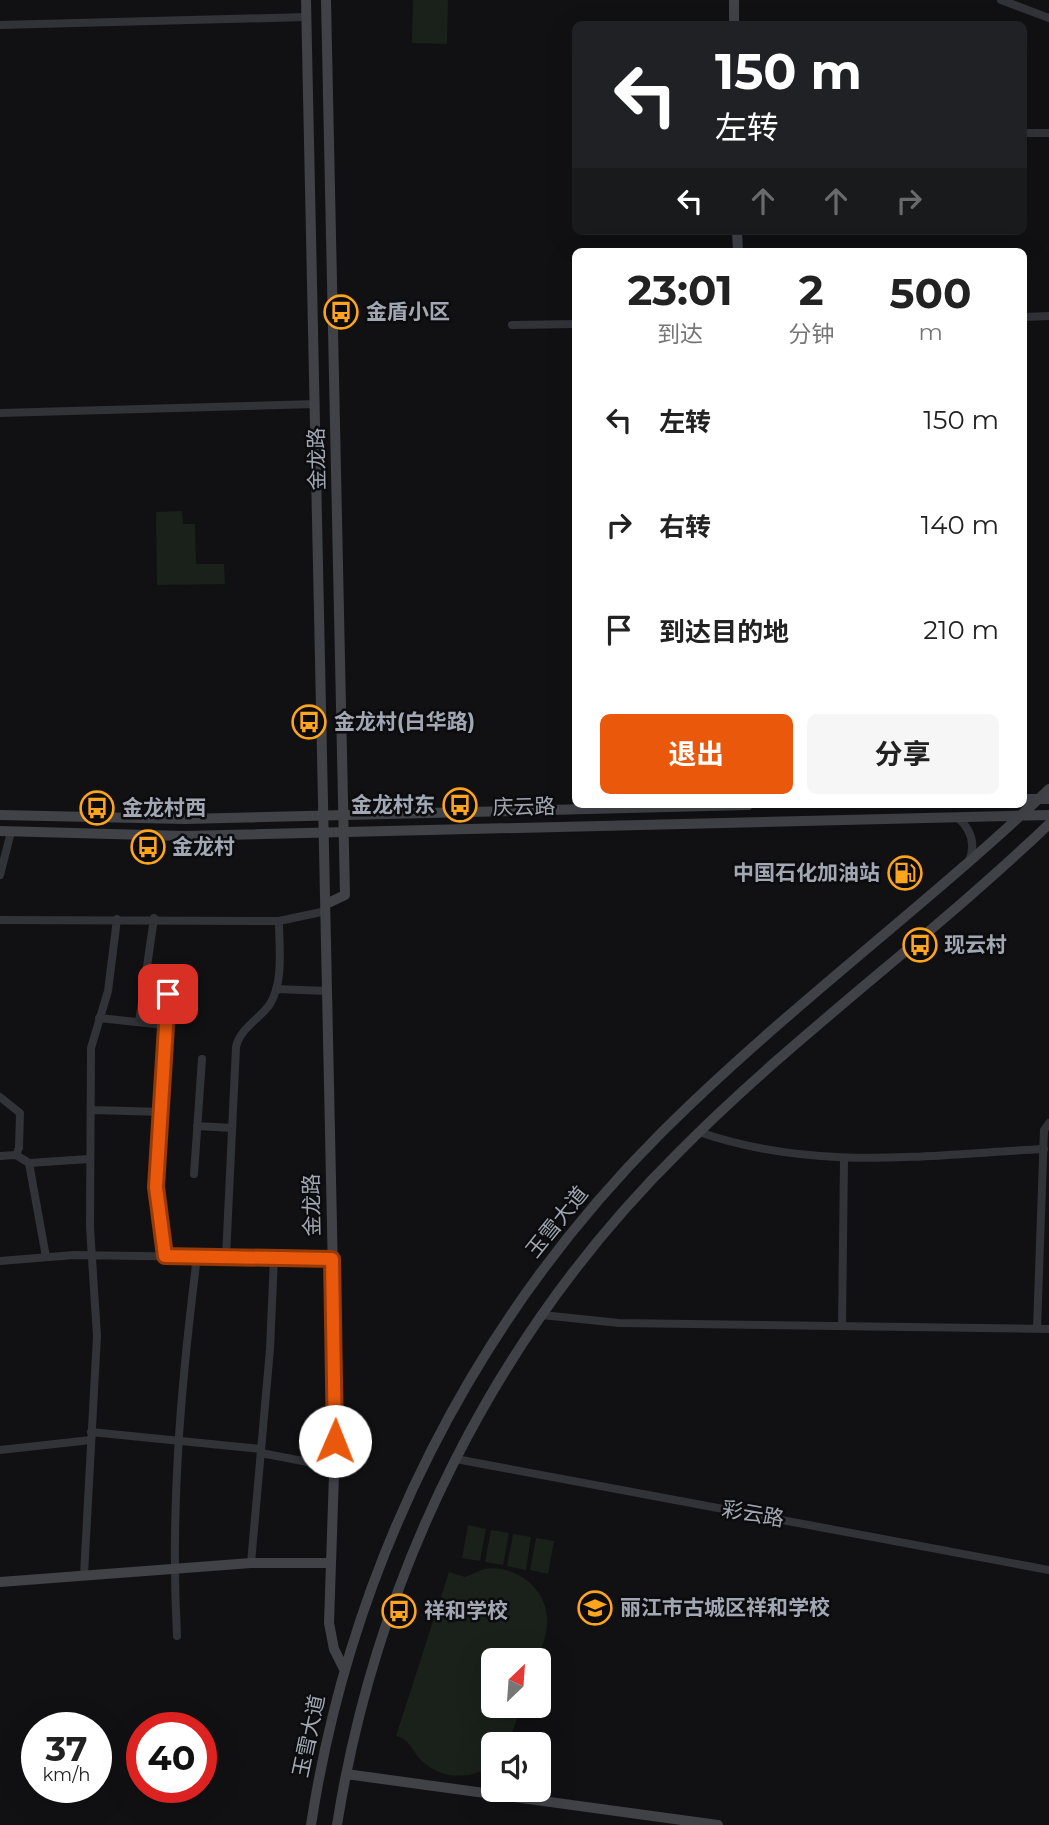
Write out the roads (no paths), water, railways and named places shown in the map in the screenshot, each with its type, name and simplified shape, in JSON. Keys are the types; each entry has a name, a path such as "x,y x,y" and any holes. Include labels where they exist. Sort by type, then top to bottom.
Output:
{"main road":[{"name":"金龙路","path":"306,0 332,1259 334,1467 328,1623 334,1649 344,1669"},
{"name":"金龙路","path":"326,0 345,895 326,908"},
{"path":"734,0 734,21"},
{"name":"玉雪大道","path":"311,1825 326,1742 344,1669 379,1566 429,1455 496,1336 553,1257 620,1176 672,1122 1020,816 1043,799 1049,789"},
{"name":"庆云路","path":"0,815 185,819 614,808"},
{"path":"749,808 750,822"},
{"name":"庆云路","path":"5,832 186,836 1049,816"},
{"name":"玉雪大道","path":"337,1825 346,1774 384,1625 416,1544 456,1459 502,1377 542,1315 616,1220 699,1132 1049,824"},
{"path":"0,1582 251,1563 330,1563"},
{"path":"346,1774 716,1825"}],"street":[{"path":"1001,0 1049,18"},
{"path":"0,24 307,17"},
{"path":"1027,133 1049,133"},
{"path":"1027,317 1049,316"},
{"path":"512,325 572,324"},
{"path":"0,413 315,404"},
{"path":"957,817 965,825 972,840 969,862"},
{"path":"0,875 5,832"},
{"path":"0,920 154,918 279,921 326,908"},
{"path":"139,1022 154,918"},
{"path":"83,1575 97,1336 89,1159 93,1110 91,1048 108,991 117,919"},
{"path":"226,1257 237,1042 267,1008 276,989 279,921"},
{"path":"276,989 327,991"},
{"path":"144,990 168,994 156,1187 165,1256"},
{"path":"99,1018 165,1025"},
{"path":"194,1174 202,1059"},
{"path":"0,1097 20,1113 19,1149 16,1155"},
{"path":"93,1110 162,1112"},
{"path":"1037,1329 1044,1130 1049,1123"},
{"path":"197,1126 232,1128"},
{"path":"699,1132 784,1154 844,1159 1044,1149"},
{"path":"0,1156 16,1155 29,1163 89,1159"},
{"path":"842,1326 844,1159"},
{"path":"29,1163 46,1257"},
{"path":"0,1261 92,1256 332,1259"},
{"path":"177,1636 173,1569 181,1383 197,1257"},
{"path":"251,1563 274,1258"},
{"path":"542,1315 619,1323 1049,1329"},
{"path":"0,1450 91,1436 178,1441 261,1451 334,1467"},
{"name":"彩云路","path":"456,1459 1049,1570"}],"place":[{"name":"金盾小区","path":"341,312"},
{"name":"金龙村(白华路)","path":"309,722"},
{"name":"金龙村东","path":"460,805"},
{"name":"金龙村西","path":"97,808"},
{"name":"金龙村","path":"148,847"},
{"name":"中国石化加油站","path":"905,873"},
{"name":"现云村","path":"920,945"},
{"name":"丽江市古城区祥和学校","path":"595,1608"},
{"name":"祥和学校","path":"399,1611"}]}
